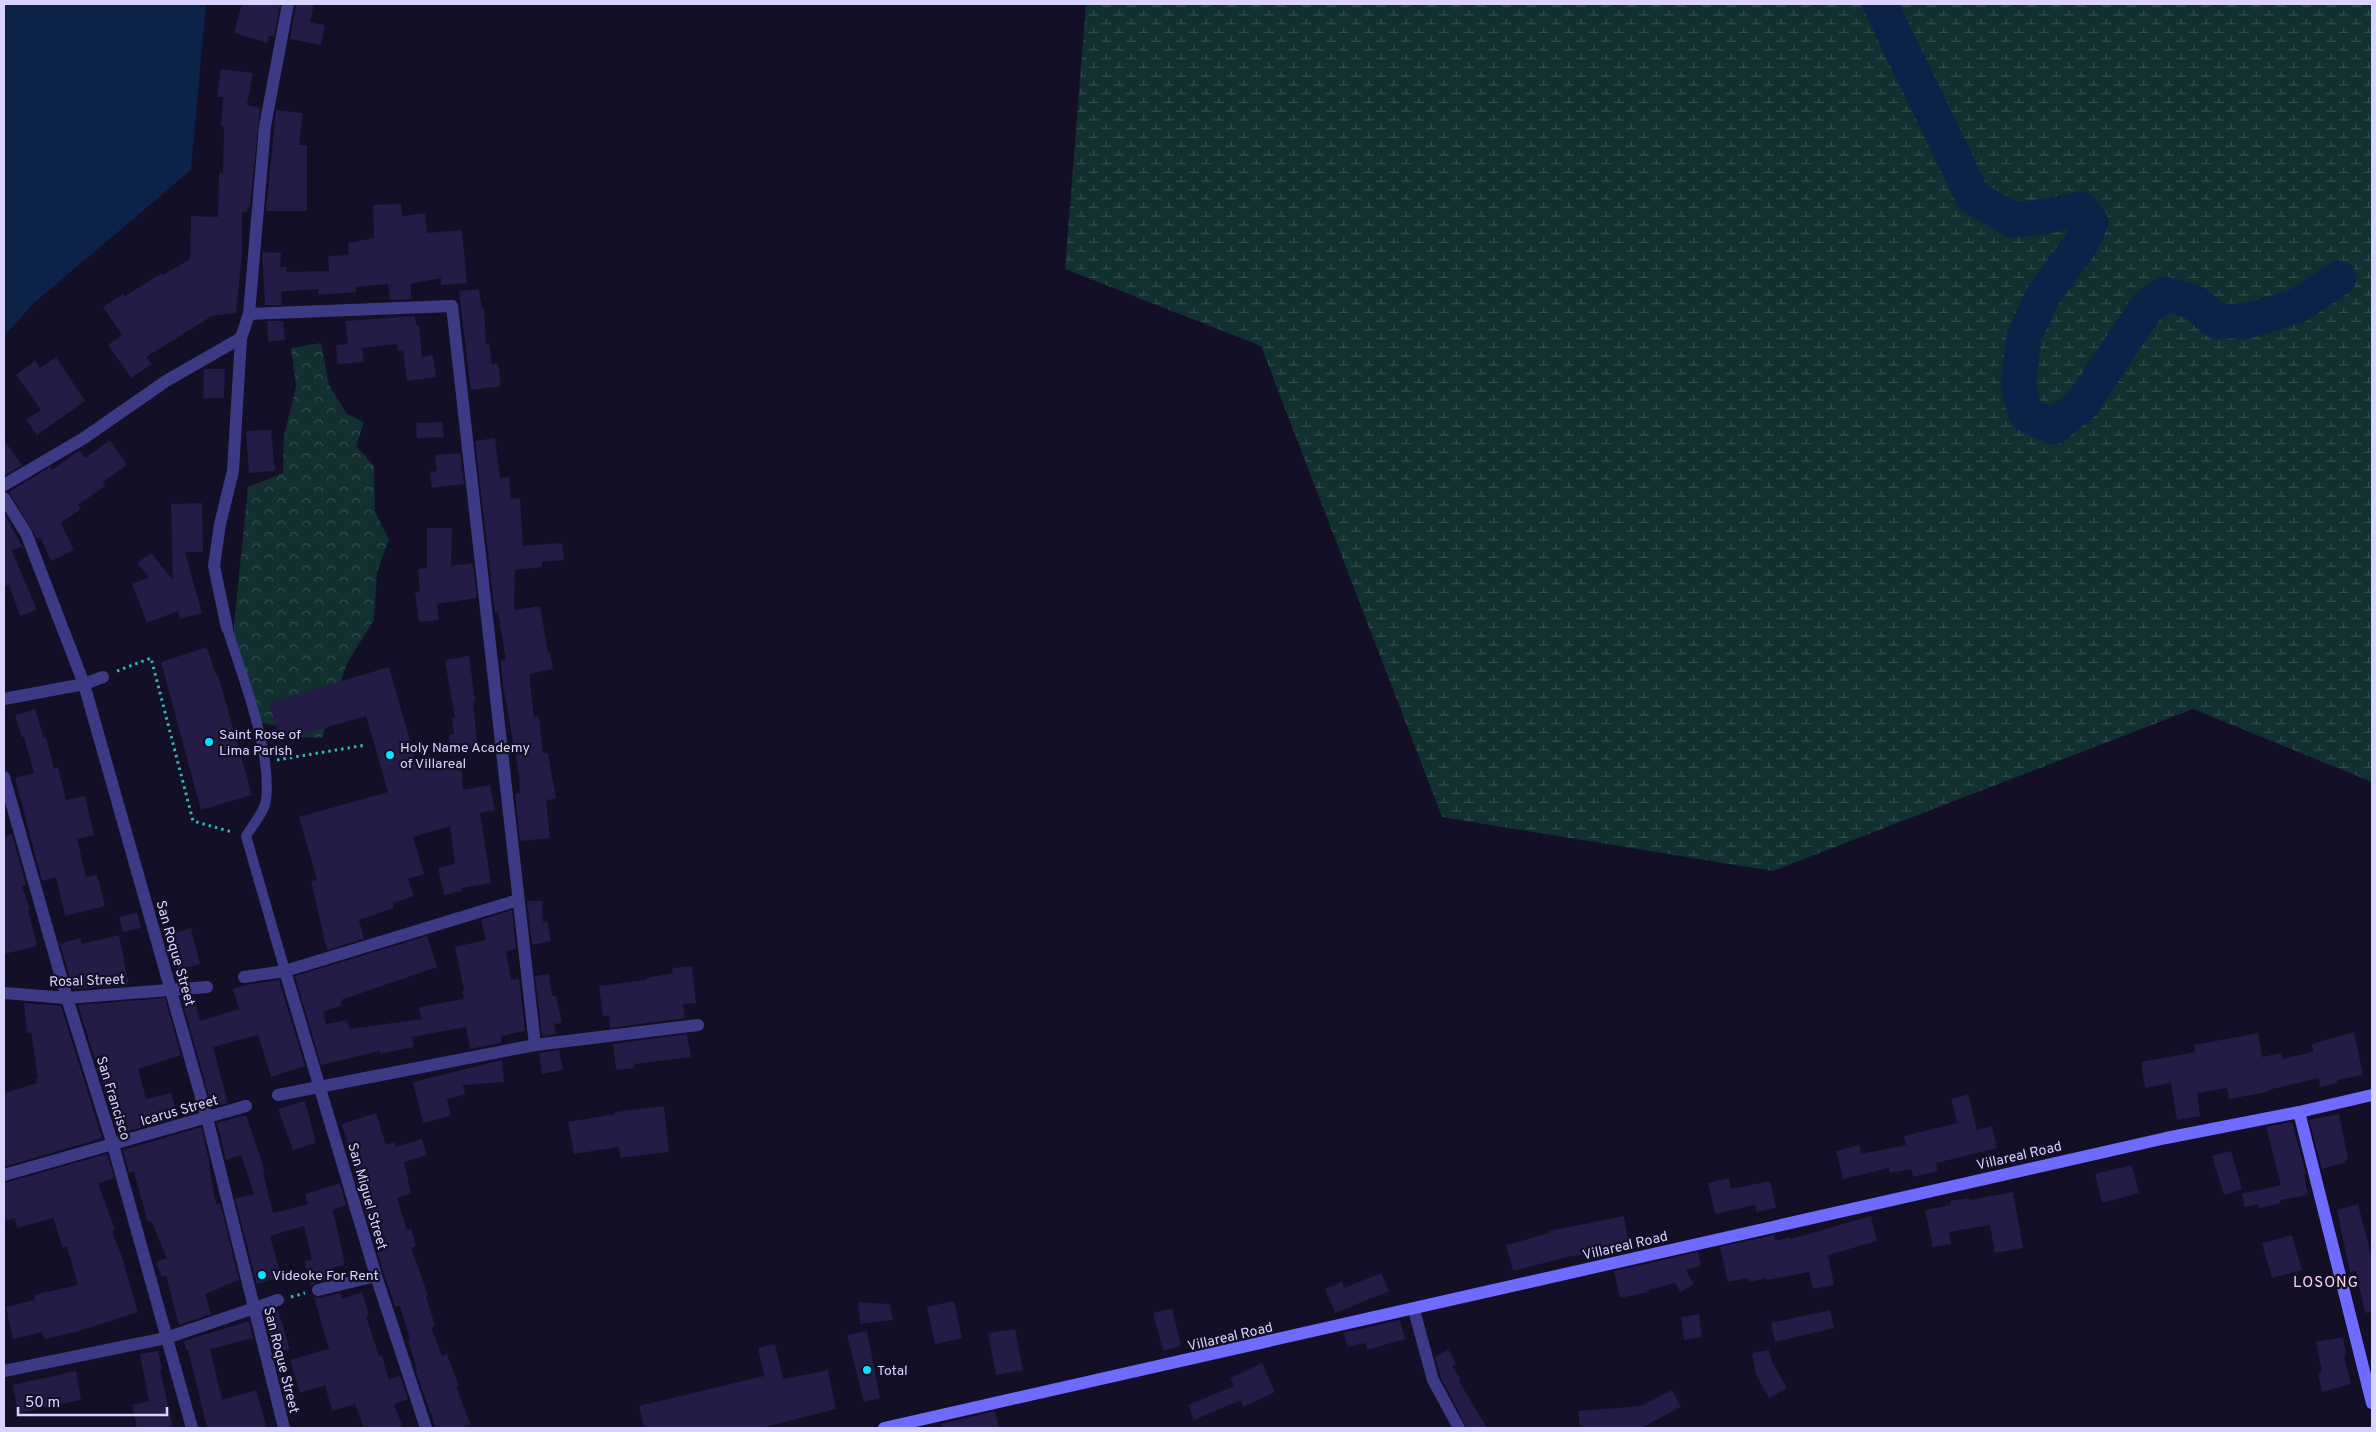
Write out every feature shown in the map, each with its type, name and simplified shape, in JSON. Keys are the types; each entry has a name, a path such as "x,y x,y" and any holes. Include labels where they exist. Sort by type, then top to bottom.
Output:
{"main road":[{"name":"Villareal Road","path":"884,1428 1414,1310 2166,1138 2299,1112 2372,1095"},
{"path":"2299,1112 2372,1404"}],"street":[{"path":"227,628 214,566 220,524 233,472 240,338 249,314 265,126 288,4"},
{"path":"249,314 452,306 535,1045"},
{"path":"4,485 84,438 166,381 240,338"},
{"name":"San Roque Street","path":"4,498 26,533 84,684 206,1118 284,1428"},
{"path":"4,699 84,684 103,676"},
{"name":"San Francisco","path":"4,777 6,793 66,998 112,1144 192,1428"},
{"path":"244,977 285,970 518,900"},
{"name":"San Miguel Street","path":"285,970 376,1276 426,1428"},
{"name":"Rosal Street","path":"4,993 66,998 207,987"},
{"path":"278,1095 320,1085 535,1045 698,1025"},
{"name":"Icarus Street","path":"4,1175 246,1106"},
{"path":"318,1290 376,1276"},
{"path":"4,1371 166,1338 278,1300"},
{"path":"1414,1310 1433,1380 1459,1428"}],"lane":[{"path":"227,628 257,723 264,762 266,801 246,836 285,970"}],"path":[{"path":"103,676 151,658 193,822 246,836"},
{"path":"264,762 366,745"},
{"path":"278,1300 318,1290"}],"green space":[{"path":"1086,4 2372,4 2372,782 2193,709 1773,871 1442,817 1261,346 1065,269"},
{"path":"321,343 329,385 347,414 364,422 356,446 374,466 375,512 389,539 377,572 374,620 347,663 322,738 302,737 280,726 261,723 232,645 248,487 283,473 284,436 296,387 291,348"}],"water":[{"path":"4,4 206,4 191,170 35,302 4,336"}],"building":[{"path":"242,4 280,4 274,36 269,36 267,43 234,33"},
{"path":"296,4 314,4 310,22 325,25 321,45 290,39"},
{"path":"221,69 253,73 247,105 260,108 250,207 248,207 247,212 242,212 242,254 236,313 212,316 146,357 152,364 131,378 108,345 122,335 103,307 123,294 125,296 162,273 163,275 190,259 191,216 218,217 219,173 223,173 224,127 221,127 223,97 217,97"},
{"path":"276,110 303,113 299,145 307,145 307,211 266,211"},
{"path":"401,204 402,216 425,213 427,233 462,230 467,283 441,285 441,278 410,284 412,299 390,300 388,284 356,287 356,292 319,295 318,289 286,291 281,292 282,305 265,305 262,252 281,253 280,267 286,267 286,272 329,271 328,256 349,255 348,243 374,238 373,205"},
{"path":"479,289 482,308 484,308 486,344 489,343 492,364 498,363 501,386 471,390 459,291"},
{"path":"415,316 416,325 419,325 422,357 433,355 436,377 407,381 403,350 398,351 397,344 362,348 364,362 338,364 336,345 348,344 345,321"},
{"path":"267,321 283,321 285,340 268,342"},
{"path":"56,357 85,401 37,435 26,420 41,410 16,375 35,361 40,368"},
{"path":"204,369 225,369 224,398 203,398"},
{"path":"442,422 444,437 417,438 416,423"},
{"path":"271,430 275,471 249,473 246,431"},
{"path":"495,438 500,478 509,477 511,499 520,498 523,546 562,543 564,560 542,562 542,567 515,570 514,610 540,606 548,653 550,653 553,669 529,674 534,717 539,716 543,753 548,753 556,799 546,800 550,838 520,841 515,794 520,793 519,775 503,685 501,661 506,660 498,612 495,613 475,441"},
{"path":"4,440 22,465 4,476"},
{"path":"110,440 127,465 103,482 105,486 78,505 81,509 61,523 74,550 51,561 40,537 37,538 9,492 50,467 52,470 80,450 85,458"},
{"path":"460,453 464,484 432,488 430,472 437,471 435,455"},
{"path":"202,503 203,552 185,552 202,613 180,619 178,611 147,623 132,584 149,577 137,563 151,553 173,580 171,504"},
{"path":"4,513 22,546 12,551 37,610 20,616 9,585 4,587"},
{"path":"427,528 452,528 451,566 473,563 477,598 437,604 439,620 419,622 415,592 420,592 418,569 427,568"},
{"name":"Saint Rose of Lima Parish","path":"207,647 216,675 218,675 252,795 201,810 161,662"},
{"path":"469,656 475,701 473,701 478,752 450,755 449,735 454,734 452,718 455,718 445,660"},
{"path":"389,667 416,762 461,758 463,790 490,785 495,810 480,813 491,883 461,888 462,891 444,895 438,868 455,864 450,826 413,837 424,874 408,879 414,896 393,903 394,908 359,920 364,939 327,950 311,881 317,880 299,817 388,792 366,716 280,741 269,702"},
{"path":"35,709 44,738 46,737 54,768 58,767 66,800 85,796 94,835 77,839 86,877 97,875 105,906 65,916 56,877 42,881 15,778 34,773 24,737 22,737 15,715"},
{"path":"12,834 26,885 22,886 30,909 28,910 37,946 4,954 4,837"},
{"path":"527,901 542,901 543,922 547,921 551,941 532,945"},
{"path":"512,910 516,949 506,951 511,980 519,979 525,1031 501,1036 501,1043 470,1049 466,1027 412,1037 414,1047 380,1054 380,1051 321,1065 295,976 427,936 437,967 341,1000 342,1005 323,1012 326,1024 347,1020 350,1029 421,1019 419,1007 464,999 462,991 464,990 455,947 486,940 481,920"},
{"path":"137,912 141,928 123,932 119,917"},
{"path":"191,928 200,964 177,970 168,935"},
{"path":"119,935 129,985 73,989 60,944 80,938 82,944"},
{"path":"692,966 696,1003 683,1004 685,1018 610,1028 609,1015 603,1016 599,986 646,980 646,978 673,973 672,968"},
{"path":"549,974 552,996 556,996 562,1023 554,1024 556,1034 542,1036 535,976"},
{"path":"279,980 305,1066 271,1077 258,1035 213,1047 228,1103 212,1107 181,997 194,996 200,1021 239,1009 233,989 245,985"},
{"path":"165,998 181,1055 138,1069 146,1099 171,1093 178,1117 118,1134 78,1005"},
{"path":"24,1003 61,1006 102,1138 4,1167 4,1093 37,1083 36,1078 38,1078 31,1033 27,1033"},
{"path":"2354,1032 2363,1075 2337,1080 2338,1083 2320,1087 2319,1078 2268,1090 2268,1092 2229,1099 2227,1088 2197,1093 2200,1116 2177,1120 2171,1083 2145,1088 2141,1062 2195,1052 2194,1045 2258,1033 2262,1057 2281,1053 2282,1059 2313,1052 2312,1044"},
{"path":"687,1034 691,1057 634,1064 634,1068 616,1070 613,1044"},
{"path":"559,1050 563,1070 542,1074 539,1053"},
{"path":"502,1060 504,1082 463,1085 465,1094 447,1099 451,1116 423,1123 413,1082"},
{"path":"1968,1094 1977,1130 1992,1126 1997,1148 1936,1163 1938,1171 1913,1177 1911,1169 1890,1173 1889,1168 1843,1179 1836,1151 1859,1145 1861,1154 1906,1145 1904,1136 1957,1123 1951,1099"},
{"path":"305,1101 316,1143 293,1150 278,1109"},
{"path":"664,1106 669,1152 620,1158 619,1147 574,1154 568,1122 615,1114 615,1112"},
{"path":"376,1113 386,1145 394,1142 396,1147 422,1139 427,1155 404,1162 411,1193 397,1198 407,1230 411,1228 416,1246 411,1248 428,1295 426,1296 435,1326 431,1327 442,1356 447,1354 459,1386 456,1387 471,1425 462,1428 436,1428 415,1369 417,1369 408,1340 410,1339 400,1306 395,1306 355,1178 357,1177 342,1124"},
{"path":"2339,1114 2348,1159 2345,1160 2346,1162 2322,1169 2309,1120"},
{"path":"246,1115 265,1171 263,1172 273,1213 308,1204 305,1194 340,1183 346,1205 333,1210 345,1265 332,1268 335,1277 316,1282 311,1286 305,1261 312,1260 304,1226 270,1236 281,1277 257,1284 235,1199 254,1194 241,1155 226,1160 217,1123"},
{"path":"2292,1122 2306,1174 2304,1174 2308,1195 2280,1200 2281,1203 2259,1208 2258,1204 2245,1207 2242,1194 2281,1185 2266,1127"},
{"path":"201,1127 210,1165 216,1204 220,1203 239,1280 205,1294 211,1314 179,1325 166,1276 162,1277 156,1262 167,1258 151,1221 148,1222 134,1172 129,1173 123,1150"},
{"path":"2231,1151 2242,1189 2224,1195 2212,1156"},
{"path":"107,1154 114,1178 98,1183 115,1230 112,1231 125,1265 138,1312 76,1332 44,1339 42,1332 13,1339 6,1307 35,1300 34,1295 78,1285 67,1246 63,1248 53,1218 17,1228 15,1218 4,1221 4,1183"},
{"path":"2132,1165 2139,1193 2102,1203 2095,1174"},
{"path":"1729,1178 1731,1189 1770,1181 1776,1208 1756,1212 1755,1205 1715,1214 1708,1183"},
{"path":"2013,1192 2023,1248 1995,1253 1990,1225 1949,1232 1951,1244 1933,1247 1925,1210 1951,1205 1950,1201 1969,1198 1969,1200"},
{"path":"2358,1204 2372,1259 2372,1312 2365,1313 2356,1271 2350,1272 2337,1210"},
{"path":"1624,1216 1630,1251 1610,1255 1610,1251 1567,1257 1513,1271 1506,1245 1549,1233 1549,1231"},
{"path":"1871,1216 1877,1241 1828,1255 1834,1285 1813,1289 1809,1272 1767,1280 1766,1278 1749,1282 1748,1278 1728,1282 1720,1247 1774,1235 1775,1241 1790,1237 1791,1239"},
{"path":"2292,1235 2302,1270 2272,1278 2262,1243"},
{"path":"1698,1252 1701,1266 1686,1270 1694,1284 1680,1292 1675,1283 1649,1290 1649,1292 1620,1298 1614,1271"},
{"path":"1381,1273 1389,1291 1335,1313 1325,1289 1342,1282 1344,1288"},
{"path":"362,1292 369,1315 366,1316 379,1356 382,1356 389,1380 400,1375 408,1399 394,1404 403,1428 364,1428 355,1404 332,1411 325,1385 300,1393 290,1360 329,1349 314,1297 320,1298 340,1293 342,1299"},
{"path":"954,1301 962,1338 935,1344 927,1307"},
{"path":"858,1302 890,1304 893,1320 860,1324"},
{"path":"1172,1308 1181,1346 1163,1351 1153,1313"},
{"path":"278,1310 290,1349 274,1354 264,1314"},
{"path":"1830,1310 1834,1328 1775,1342 1771,1323"},
{"path":"1699,1314 1702,1337 1684,1340 1681,1317"},
{"path":"1400,1320 1405,1339 1367,1350 1365,1343 1348,1347 1343,1333"},
{"path":"249,1321 253,1338 210,1349 222,1400 256,1390 267,1428 207,1428 188,1350 186,1350 184,1341"},
{"path":"1015,1329 1023,1370 996,1375 988,1333"},
{"path":"867,1331 880,1398 864,1402 847,1335"},
{"path":"2343,1337 2346,1355 2344,1356 2351,1384 2322,1392 2318,1373 2322,1372 2316,1342"},
{"path":"775,1344 783,1379 828,1370 836,1409 761,1428 644,1428 639,1406 764,1376 758,1348"},
{"path":"1448,1349 1456,1364 1452,1366 1461,1380 1459,1381 1487,1428 1467,1428 1441,1378 1435,1357"},
{"path":"1769,1350 1772,1362 1787,1388 1769,1398 1756,1375 1752,1353"},
{"path":"158,1351 173,1428 137,1428 132,1405 149,1401 140,1354"},
{"path":"1262,1363 1275,1392 1243,1407 1241,1400 1194,1420 1188,1405 1234,1386 1230,1378"},
{"path":"76,1371 81,1400 18,1413 13,1385"},
{"path":"1672,1390 1681,1407 1641,1428 1580,1428 1578,1411 1641,1406"},
{"path":"995,1411 999,1428 941,1428 941,1424"}],"waterway":[{"path":"1880,4 1973,197 2013,220 2043,217 2080,209 2091,222 2079,247 2044,294 2024,336 2018,386 2026,414 2053,427 2083,403 2147,307 2165,294 2194,302 2216,321 2246,321 2297,306 2339,278"}],"place":[{"name":"Saint Rose of Lima Parish","path":"209,742"},
{"name":"Holy Name Academy of Villareal","path":"390,755"},
{"name":"Videoke For Rent","path":"262,1275"},
{"name":"Total","path":"867,1370"}],"district":[{"name":"LOSONG","path":"2326,1282"}]}
